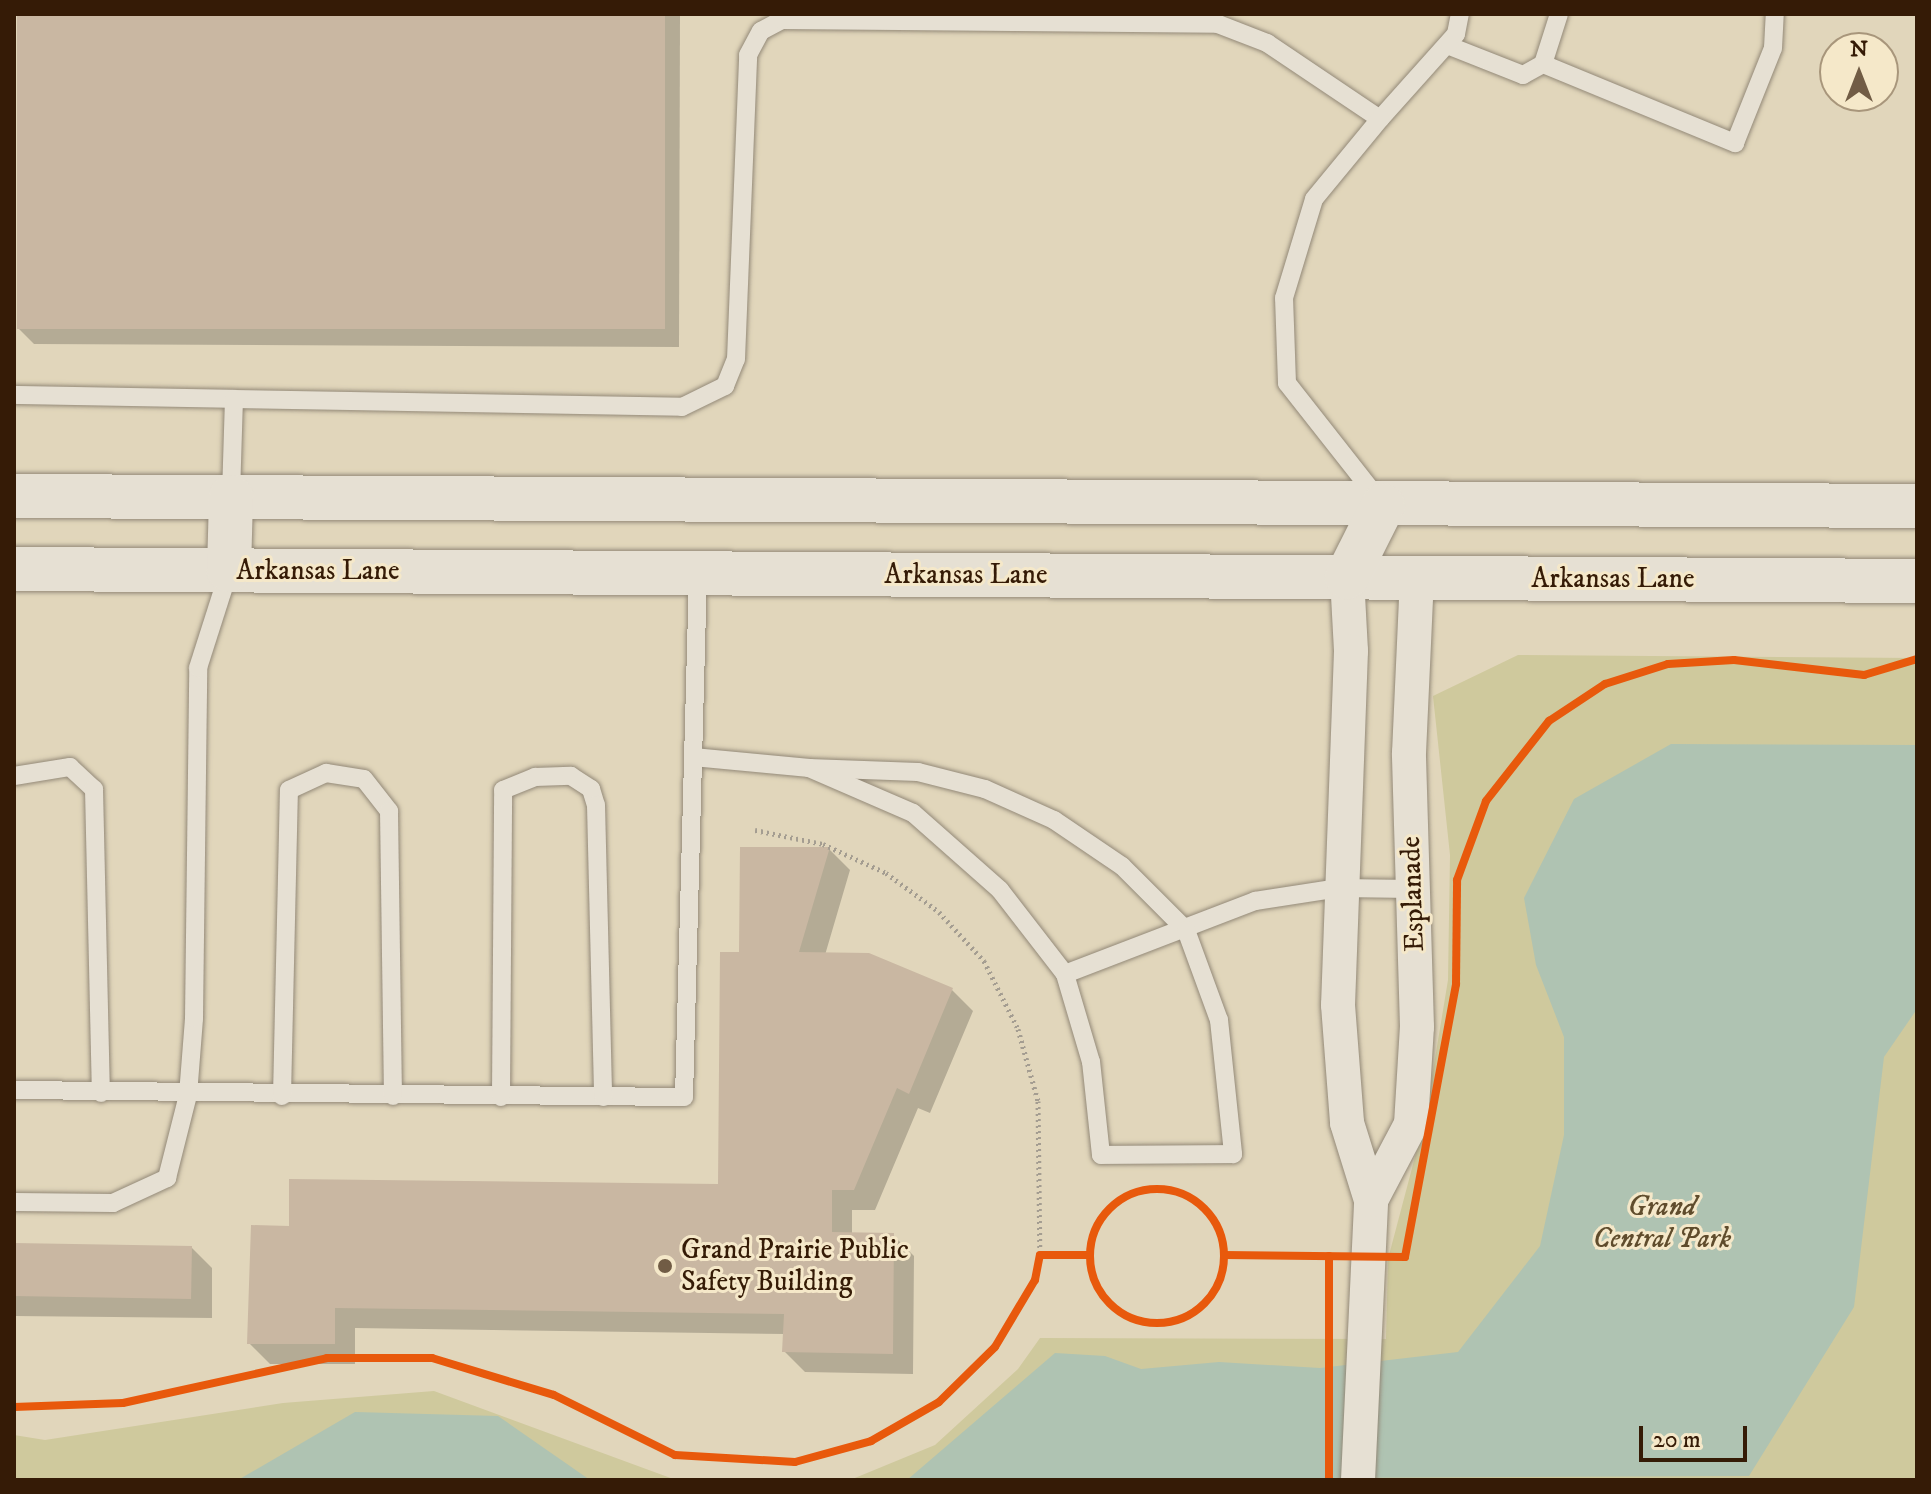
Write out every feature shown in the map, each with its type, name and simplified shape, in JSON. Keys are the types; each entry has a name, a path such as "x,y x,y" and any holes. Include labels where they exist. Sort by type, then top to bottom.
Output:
{"main road":[{"path":"14,496 1917,506"},
{"path":"229,570 231,497"},
{"path":"1347,577 1383,505"},
{"path":"1383,505 1417,578"},
{"name":"Arkansas Lane","path":"14,569 1917,581"}],"street":[{"name":"Esplanade","path":"1347,577 1349,742 1339,888 1347,1123 1371,1200"},
{"name":"Esplanade","path":"1358,1480 1359,1319 1371,1200 1411,1124 1413,889 1409,753 1417,578"}],"lane":[{"path":"1383,505 1287,383 1284,298 1314,199 1447,45 1460,14"},
{"path":"1447,45 1523,75 1543,64 1559,14"},
{"path":"1543,64 1735,143 1773,48 1775,14"},
{"path":"14,395 682,407 725,386 736,359 748,55 761,31 782,20 1218,24 1267,43 1380,119"},
{"path":"231,497 234,399"},
{"path":"14,1202 113,1203 167,1178 188,1095 198,668 229,570"},
{"path":"14,1090 282,1096 684,1097 698,573"},
{"path":"693,757 809,768 918,772 985,789 1054,820 1122,866 1186,930 1219,1020 1233,1154 1101,1155 1091,1062 1065,974 1000,890 913,813 809,768"},
{"path":"14,776 70,767 94,789 101,1093"},
{"path":"282,1096 289,790 326,773 364,779 389,811 393,1096"},
{"path":"501,1097 503,790 535,777 571,776 591,789 596,805 603,1097"},
{"path":"1065,974 1255,901 1339,888 1413,889"}],"path":[{"path":"755,830 823,844 886,873 939,912 984,961 1018,1029 1038,1101 1040,1255 1037,1268"},
{"path":"1040,1255 1052,1255"}],"green space":[{"name":"Grand Central Park","path":"1518,655 1917,658 1917,1480 850,1480 935,1445 1018,1369 1040,1338 1386,1339 1388,1259 1425,1119 1448,980 1450,855 1433,696"},
{"path":"434,1391 676,1480 14,1480 14,1435 45,1440 283,1403"}],"shaded area":[{"name":"Grand Central Park","path":"1671,744 1917,745 1917,1009 1884,1057 1854,1307 1749,1476 907,1480 1055,1353 1105,1356 1141,1369 1219,1362 1320,1368 1458,1352 1540,1246 1564,1135 1564,1037 1536,965 1524,898 1574,799"},
{"path":"355,1412 498,1416 590,1480 238,1480"}],"building":[{"path":"17,14 665,14 665,329 17,329"},
{"path":"740,847 830,847 799,952 869,953 953,988 909,1094 897,1088 854,1190 832,1190 832,1232 894,1233 893,1354 782,1352 784,1314 335,1308 335,1344 247,1344 251,1225 289,1226 289,1179 718,1184 720,952 739,952"},
{"path":"14,1243 192,1246 191,1299 14,1296"}],"cycle path":[{"path":"1224,1255 1405,1257 1456,984 1457,880 1486,801 1549,721 1605,684 1668,664 1734,660 1864,675 1917,659"},
{"path":"1157,1189 1183,1194 1204,1209 1219,1230 1224,1256 1219,1282 1204,1303 1183,1318 1157,1323 1131,1318 1110,1303 1095,1282 1090,1256 1095,1230 1110,1209 1131,1194 1157,1189"},
{"path":"14,1407 123,1403 327,1358 432,1358 554,1395 675,1455 795,1462 871,1441 939,1402 995,1347 1035,1280 1040,1255 1089,1255"},
{"path":"1329,1256 1329,1480"}],"place":[{"name":"Grand Prairie Public Safety Building","path":"665,1266"}]}
